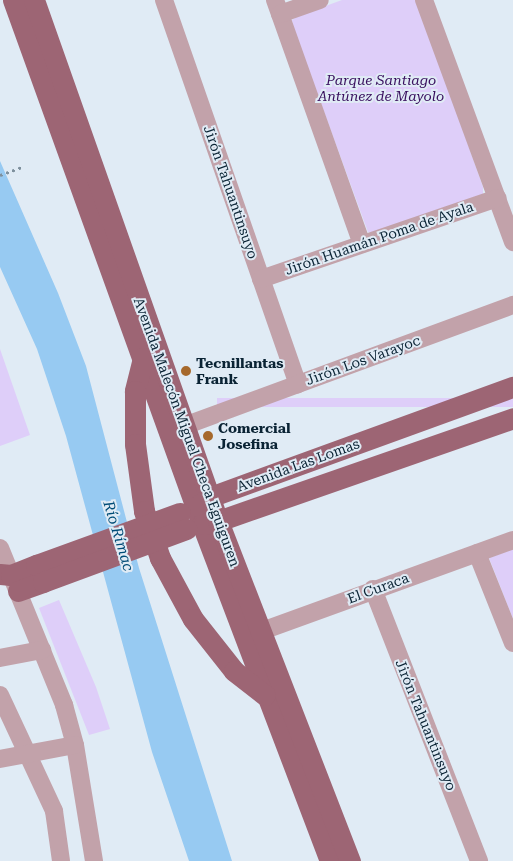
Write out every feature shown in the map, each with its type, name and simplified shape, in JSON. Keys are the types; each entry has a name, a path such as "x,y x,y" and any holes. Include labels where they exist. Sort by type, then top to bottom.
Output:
{"main road":[{"name":"Avenida Malecón Miguel Checa Eguiguren","path":"13,0 199,515 350,861"},
{"name":"Avenida Malecón Miguel Checa Eguiguren","path":"34,0 184,426 199,515"},
{"path":"143,357 136,391 135,444 144,511 160,558 193,619 234,671 265,695"},
{"name":"Avenida Las Lomas","path":"10,580 40,574 199,515 513,387"},
{"name":"Avenida Las Lomas","path":"199,515 513,418"},
{"name":"Avenida Malecón Miguel Checa Eguiguren","path":"252,634 265,695 330,861"}],"street":[{"name":"Jirón Tahuantinsuyo","path":"164,0 298,384"},
{"path":"320,0 277,7 362,244"},
{"path":"424,0 513,242"},
{"name":"Jirón Huamán Poma de Ayala","path":"261,279 497,198"},
{"name":"Jirón Los Varayoc","path":"184,426 513,305"},
{"name":"El Curaca","path":"252,634 513,540"},
{"path":"0,548 10,580 42,650 64,705 75,745 94,861"},
{"path":"477,553 513,643"},
{"name":"Jirón Tahuantinsuyo","path":"373,590 480,861"},
{"path":"0,658 42,650"},
{"path":"0,696 54,811 61,861"},
{"path":"0,759 75,745"}],"path":[{"path":"0,175 22,167"}],"green space":[{"name":"Parque Santiago Antúnez de Mayolo","path":"342,0 417,0 483,187 483,194 375,233 368,232 292,20"},
{"path":"0,349 30,435 0,446"},
{"path":"217,398 513,398 513,407 217,407"},
{"path":"513,549 513,619 489,558"},
{"path":"59,600 96,687 110,729 89,735 39,608"}],"water":[{"name":"Río Rímac","path":"0,161 58,293 86,366 139,568 232,861 189,861 152,752 66,436 37,349 0,267"}],"place":[{"name":"Tecnillantas Frank","path":"186,371"},
{"name":"Comercial Josefina","path":"208,436"}]}
